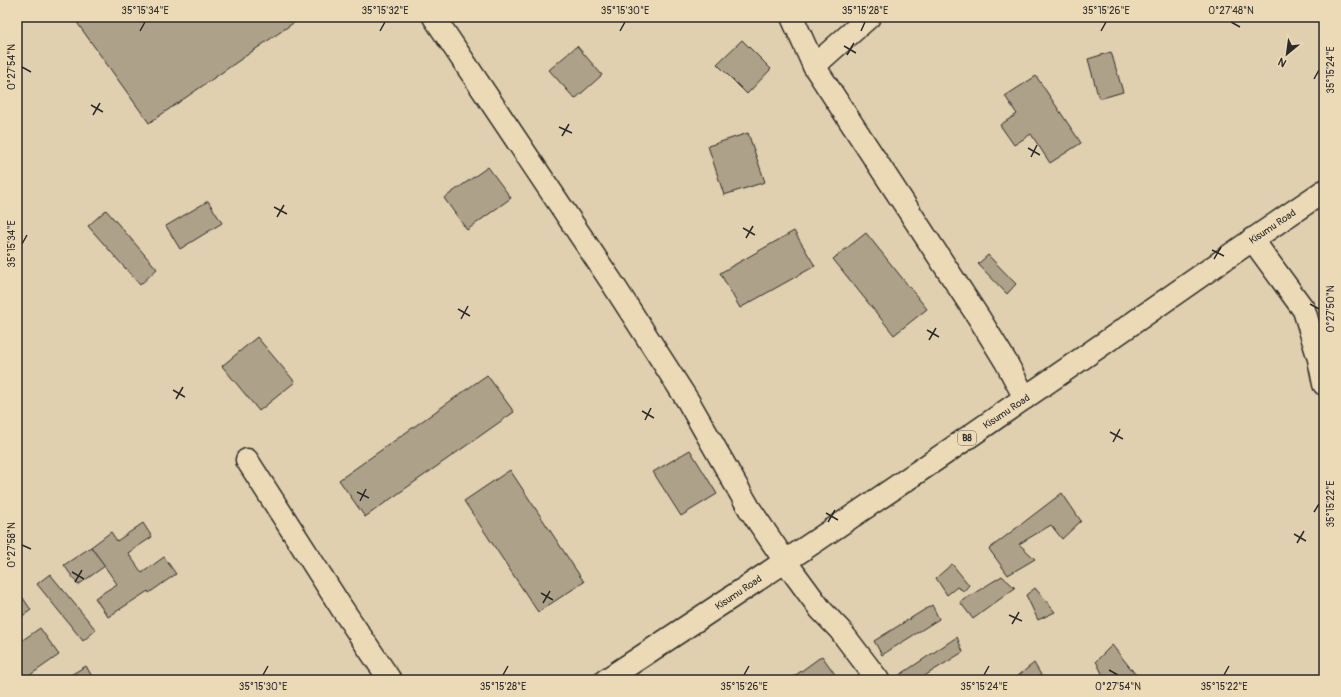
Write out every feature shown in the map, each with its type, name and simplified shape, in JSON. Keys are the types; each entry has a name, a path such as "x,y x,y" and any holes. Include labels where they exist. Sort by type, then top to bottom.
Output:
{"main road":[{"path":"434,17 630,310 688,401 749,508 821,610 840,630 878,680"},
{"path":"792,17 814,66 979,318 1006,362 1025,398"},
{"path":"814,66 869,17"},
{"name":"Kisumu Road","path":"606,680 785,561 1025,398 1324,190"},
{"path":"1252,239 1304,310 1324,384"},
{"path":"247,460 341,607 390,680"}],"building":[{"path":"73,17 302,17 149,123"},
{"path":"742,40 771,69 747,94 717,64"},
{"path":"577,46 602,75 575,99 549,70"},
{"path":"1111,52 1123,92 1099,99 1088,59"},
{"path":"1036,76 1081,143 1050,163 1031,134 1014,145 1000,125 1017,114 1005,96"},
{"path":"748,133 765,182 724,195 708,146"},
{"path":"488,167 511,198 467,230 444,198"},
{"path":"208,201 222,223 180,249 166,226"},
{"path":"106,210 157,269 140,285 88,226"},
{"path":"794,231 815,266 740,308 720,273"},
{"path":"866,233 927,309 894,335 833,259"},
{"path":"988,255 1016,284 1007,294 978,264"},
{"path":"257,337 295,382 259,411 222,366"},
{"path":"487,375 514,412 365,517 339,480"},
{"path":"690,450 717,494 681,516 653,472"},
{"path":"510,470 584,582 538,612 464,501"},
{"path":"1062,493 1081,521 1062,539 1051,525 1019,544 1035,559 1008,575 989,549"},
{"path":"143,523 152,537 128,553 142,573 164,557 176,574 149,593 148,591 108,617 95,598 117,584 91,547 111,532 117,541"},
{"path":"91,547 105,566 78,585 64,565"},
{"path":"952,564 969,585 964,591 957,587 947,595 936,578"},
{"path":"50,574 96,630 83,641 37,584"},
{"path":"1002,576 1015,588 973,619 960,602"},
{"path":"1035,588 1055,612 1038,620 1026,595"},
{"path":"17,589 31,610 17,620"},
{"path":"932,605 939,619 882,655 874,641"},
{"path":"40,628 59,655 23,680 17,680 17,644"},
{"path":"957,637 963,652 918,680 892,680"},
{"path":"1112,645 1136,675 1128,680 1105,680 1096,661"},
{"path":"822,656 839,680 789,680"},
{"path":"1034,663 1044,680 1013,680"},
{"path":"86,666 94,680 62,680"}]}
